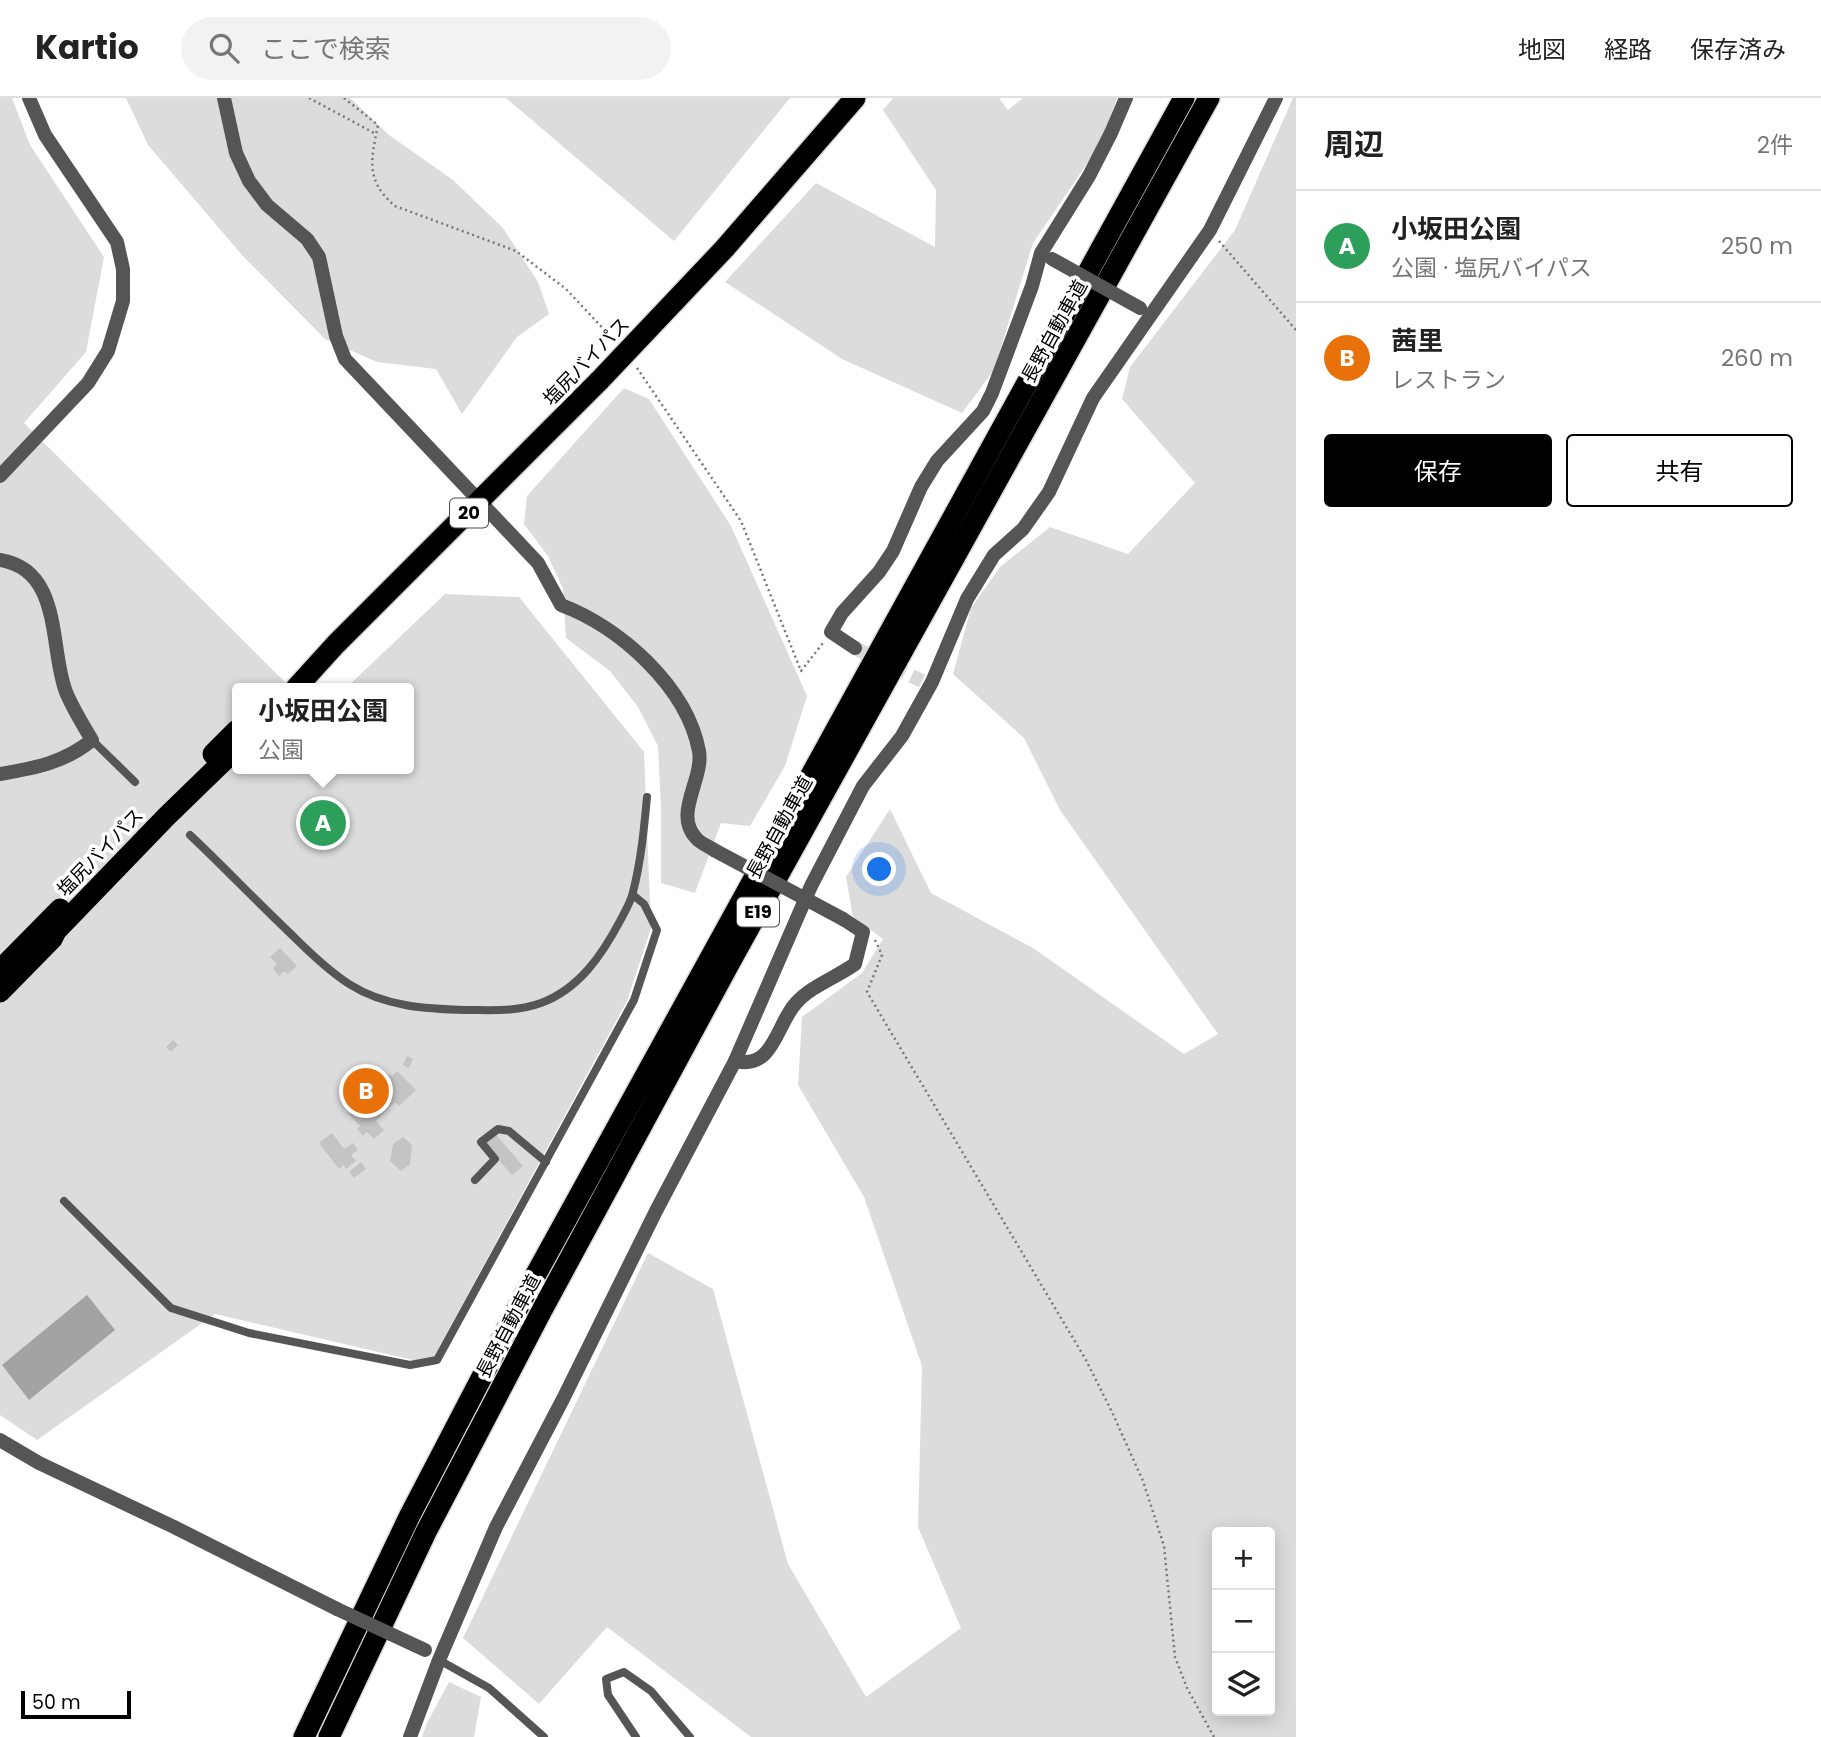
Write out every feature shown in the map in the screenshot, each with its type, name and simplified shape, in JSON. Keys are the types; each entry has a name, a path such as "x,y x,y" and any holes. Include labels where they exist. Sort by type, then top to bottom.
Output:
{"highway":[{"name":"塩尻バイパス","path":"301,683 336,644 600,380 724,248 855,98"},
{"name":"長野自動車道","path":"304,1737 410,1515 524,1296 1184,98"},
{"name":"長野自動車道","path":"329,1737 426,1532 547,1300 729,964 1209,98"},
{"name":"塩尻バイパス","path":"285,683 336,644"},
{"name":"塩尻バイパス","path":"0,970 232,735"},
{"name":"塩尻バイパス","path":"0,992 52,939 55,931 83,902 232,753"}],"street":[{"path":"0,476 88,383 108,351 123,301 123,269 117,242 44,135 29,98"},
{"path":"224,98 236,153 249,181 267,205 307,239 319,257 336,336 345,359 538,563 561,605 581,612 621,638 653,667 673,694 690,725 699,750 700,765 686,814 689,827 696,838 713,850 863,932 855,964 795,1004 765,1054 746,1064 735,1061"},
{"path":"855,648 831,632 842,613 879,572 892,551 921,487 937,461 983,411 1032,286 1111,134 1126,98"},
{"path":"410,1737 439,1660 496,1527 735,1061 828,852 863,786 902,736 967,599 994,555 1023,529 1049,492 1093,398 1146,310 1210,230 1276,98"},
{"path":"1047,256 1146,310"},
{"path":"0,561 11,562 35,578 49,604 56,659 66,692 92,740 74,754 34,768 0,774"},
{"path":"0,1440 39,1463 425,1650 439,1660"}],"lane":[{"path":"92,740 135,782"},
{"path":"190,835 317,959 350,985 406,1006 435,1010 498,1012 543,1002 559,993 592,965 608,943 633,895 647,797"},
{"path":"64,1201 171,1308 249,1333 410,1365 437,1360 634,1000 657,930 644,904 633,895"},
{"path":"475,1180 495,1159 481,1142 498,1129 509,1131 546,1162"},
{"path":"439,1660 489,1688 544,1737"},
{"path":"636,1737 608,1695 606,1679 624,1672 651,1691 690,1737"}],"path":[{"path":"309,98 376,134"},
{"path":"344,98 378,125 372,155 372,177 382,195 395,206 516,251 566,289 618,345"},
{"path":"1210,230 1238,266 1296,330"},
{"path":"634,363 741,521 802,671 831,632"},
{"path":"863,932 877,942 882,955 867,992 1086,1360 1143,1481 1164,1546 1175,1657 1187,1688 1214,1737"}],"shaded area":[{"path":"0,98 12,98 30,145 104,257 86,352 24,423 286,683 232,683 232,774 414,774 414,683 351,683 445,594 519,597 644,752 651,928 627,1001 430,1364 215,1314 37,1440 0,1415"},
{"path":"126,98 350,98 389,135 453,180 503,228 538,282 549,314 517,337 462,414 436,369 377,362 325,339 242,255 148,145"},
{"path":"506,98 790,98 674,241"},
{"path":"893,98 999,98 1008,110 1023,98 1117,98 1101,143 1033,243 994,370 962,413 842,359 725,282 816,183 935,247 936,190 883,110"},
{"path":"1293,98 1296,98 1296,1737 751,1737 607,1627 539,1704 463,1638 648,1253 713,1289 788,1564 866,1697 961,1628 918,1527 922,1366 864,1197 798,1085 802,1017 862,973 883,939 853,917 846,877 890,809 931,893 1033,948 1184,1054 1218,1034 1060,810 1024,738 953,674 971,608 1000,567 1050,527 1128,554 1195,483 1122,399 1130,367 1235,230"},
{"path":"624,388 649,399 731,526 807,696 785,766 750,826 721,823 695,893 661,883 658,746 638,707 610,671 566,638 563,589 548,556 524,524 527,496"},
{"path":"87,1295 115,1330 29,1400 2,1365"},
{"path":"449,1682 481,1697 474,1737 422,1737 426,1725"}],"building":[{"path":"280,948 297,966 288,974 284,971 279,976 273,969 277,964 270,957"},
{"path":"173,1040 178,1045 171,1052 166,1047"},
{"path":"407,1056 413,1059 409,1068 403,1065"},
{"path":"382,1070 392,1076 397,1071 416,1090 399,1106 395,1102 376,1121 384,1130 374,1139 367,1132 363,1136 357,1129 360,1126 349,1114 358,1107 358,1090 352,1084 364,1073"},
{"path":"332,1133 344,1149 353,1143 358,1150 351,1155 356,1161 346,1169 344,1165 339,1169 319,1143"},
{"path":"496,1135 523,1166 512,1175 485,1145"},
{"path":"403,1137 412,1145 410,1164 401,1171 390,1161 393,1144"},
{"path":"361,1162 366,1169 354,1178 349,1172"}],"tunnel":[{"path":"855,648 922,681"}],"place":[{"name":"小坂田公園","path":"323,823"},
{"name":"茜里","path":"366,1091"}]}
